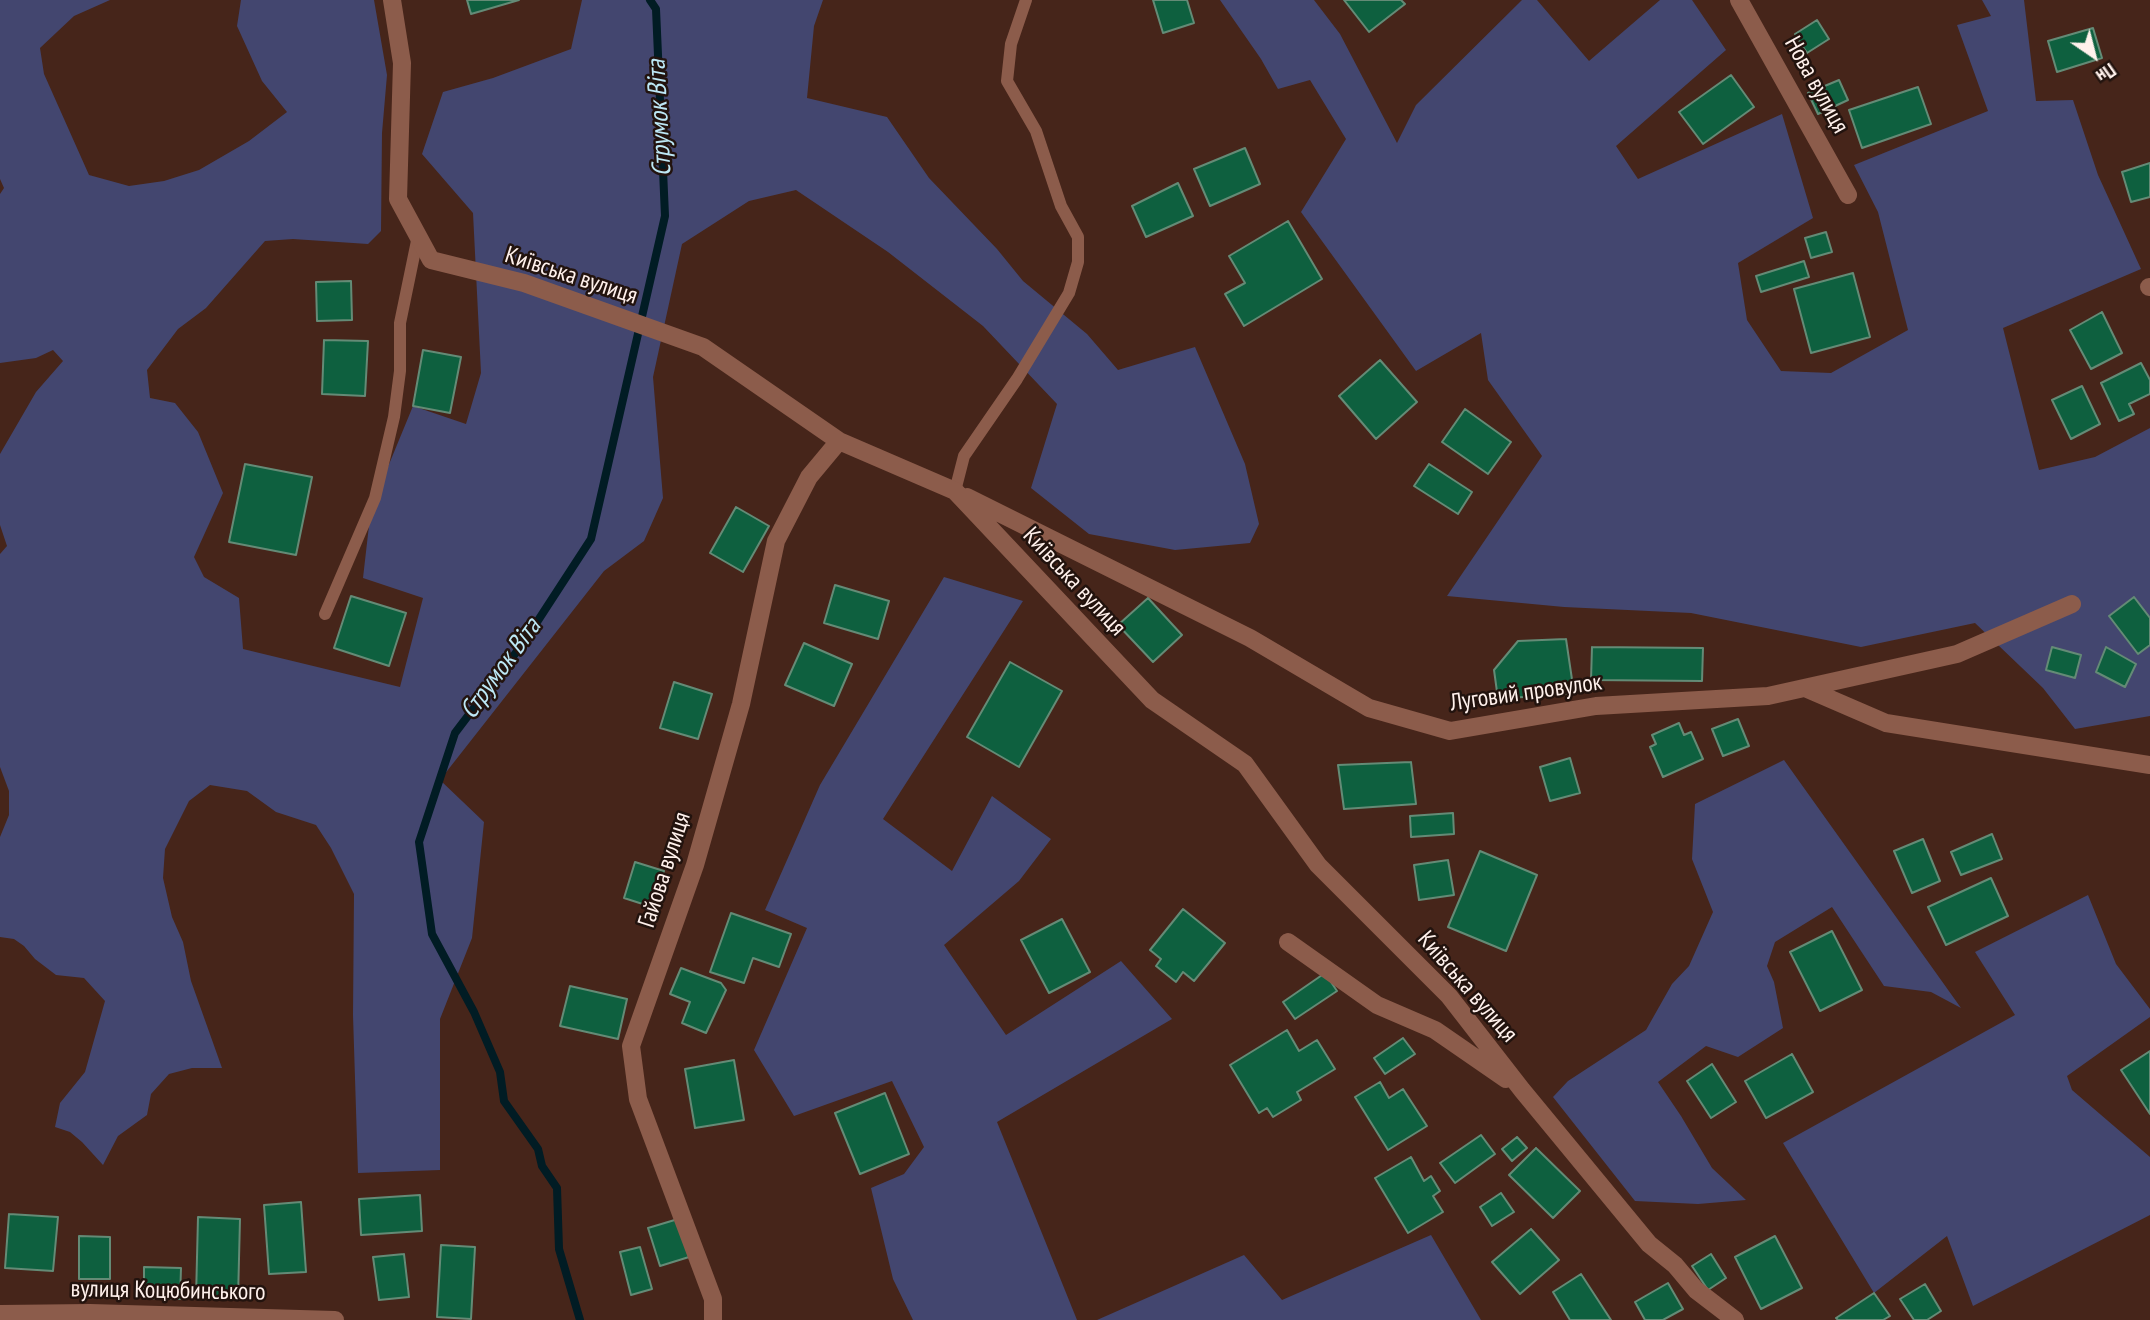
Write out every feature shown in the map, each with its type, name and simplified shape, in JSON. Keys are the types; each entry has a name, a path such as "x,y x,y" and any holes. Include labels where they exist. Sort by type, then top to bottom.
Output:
{"street":[{"name":"Київська вулиця","path":"392,0 402,63 398,199 431,260 524,283 703,347 839,441 955,491 1152,699 1245,764 1318,865 1448,996 1521,1090 1649,1244 1675,1265 1696,1290 1735,1320"},
{"name":"Нова вулиця","path":"1739,0 1848,195"},
{"name":"Гайова вулиця","path":"713,1320 713,1299 638,1099 631,1046 699,852 741,704 776,541 809,477 839,441"},
{"name":"Луговий провулок","path":"955,491 1250,638 1369,708 1450,731 1596,706 1768,696 1958,654 2072,604"},
{"path":"1805,688 1886,723 2150,765"},
{"path":"1287,942 1377,1005 1435,1030 1521,1090"},
{"name":"вулиця Коцюбинського","path":"0,1314 335,1320"}],"lane":[{"path":"955,491 964,456 1017,379 1069,293 1078,262 1078,237 1061,206 1036,131 1007,80 1011,44 1026,0"},
{"path":"325,614 375,498 394,417 400,371 400,323 418,236"}],"shaded area":[{"path":"0,0 110,0 74,16 40,48 44,74 89,175 129,186 164,181 199,170 249,141 287,112 262,81 237,26 241,0 374,0 387,75 382,133 381,231 368,244 293,239 265,241 206,308 178,329 147,370 150,398 175,403 198,432 223,493 194,557 204,577 239,598 243,649 400,687 423,598 363,578 371,508 413,406 466,424 481,373 473,213 422,154 443,92 493,78 571,49 582,0 823,0 814,26 807,98 887,117 929,178 997,249 1023,281 1087,334 1118,370 1195,347 1245,464 1259,524 1250,543 1175,550 1089,534 1031,488 1057,404 983,326 888,252 796,190 749,201 682,244 653,377 663,498 644,541 604,571 440,780 484,822 472,938 440,1019 440,1170 358,1173 353,1015 354,894 316,825 276,812 247,791 210,785 189,801 165,849 163,878 172,917 183,942 191,981 222,1068 192,1068 169,1074 151,1094 147,1115 118,1136 103,1165 70,1132 55,1127 60,1103 85,1072 105,1001 84,978 56,975 14,939 0,937 0,837 9,815 9,791 0,767 0,554 7,546 0,525 0,454 36,392 63,361 53,350 36,358 0,363 0,194 4,188 0,179"},
{"path":"1220,0 1314,0 1340,34 1397,143 1416,105 1522,0 1537,0 1589,61 1660,0 1692,0 1726,50 1616,146 1638,179 1782,114 1813,218 1738,263 1747,320 1781,371 1831,373 1908,330 1878,212 1854,165 1988,111 1957,25 1991,16 1982,0 2024,0 2036,101 2073,100 2098,175 2141,269 2003,328 2039,470 2095,457 2150,428 2150,716 2075,729 2043,688 1975,623 1861,647 1691,613 1564,607 1447,596 1542,456 1488,380 1481,333 1416,371 1301,212 1346,139 1310,80 1278,89 1261,59"},
{"path":"944,577 1023,601 883,819 952,871 992,796 1051,839 1019,881 944,945 1006,1035 1121,961 1172,1019 997,1122 1077,1320 913,1320 893,1279 871,1188 904,1174 924,1147 892,1081 794,1116 754,1050 807,928 765,910 820,785"},
{"path":"1784,760 1961,1008 1931,992 1884,986 1832,907 1775,942 1767,966 1774,982 1783,1028 1738,1057 1706,1046 1658,1082 1712,1168 1746,1200 1698,1204 1635,1201 1553,1097 1568,1081 1646,1030 1672,984 1689,966 1713,912 1692,859 1695,804"},
{"path":"2088,895 2116,964 2150,1009 2150,1017 2067,1076 2072,1090 2150,1157 2150,1215 1973,1306 1947,1236 1874,1293 1783,1143 2015,1015 1975,952"},
{"path":"1431,1235 1481,1320 1097,1320 1244,1255 1282,1300"}],"building":[{"path":"467,0 519,0 471,14"},
{"path":"1153,0 1187,0 1194,23 1163,33"},
{"path":"1344,0 1401,0 1405,4 1369,32"},
{"path":"1817,20 1829,39 1807,53 1795,34"},
{"path":"2093,28 2102,58 2057,72 2048,41"},
{"path":"1731,75 1754,107 1703,144 1679,112"},
{"path":"1839,80 1848,100 1818,114 1808,93"},
{"path":"1918,87 1931,124 1862,148 1849,110"},
{"path":"1245,148 1260,184 1210,206 1194,169"},
{"path":"2150,163 2150,197 2131,202 2122,172"},
{"path":"1178,183 1193,216 1146,237 1132,206"},
{"path":"1288,221 1322,279 1244,326 1225,294 1245,283 1229,256"},
{"path":"1826,232 1832,252 1811,258 1805,238"},
{"path":"1804,261 1809,277 1761,292 1756,276"},
{"path":"1853,273 1870,337 1811,353 1794,289"},
{"path":"351,281 352,320 317,321 316,282"},
{"path":"2102,312 2122,353 2091,369 2070,330"},
{"path":"324,340 368,341 365,396 322,394"},
{"path":"423,350 461,357 450,413 413,406"},
{"path":"1380,360 1417,402 1376,439 1339,396"},
{"path":"2141,363 2150,380 2150,394 2129,404 2134,414 2119,421 2101,383"},
{"path":"2082,386 2100,424 2071,439 2052,400"},
{"path":"1465,409 1511,442 1488,474 1442,442"},
{"path":"245,464 312,477 296,555 229,542"},
{"path":"1429,464 1472,492 1458,514 1414,486"},
{"path":"736,507 769,526 743,572 710,553"},
{"path":"835,585 889,601 878,639 824,623"},
{"path":"351,596 406,613 389,666 334,648"},
{"path":"2134,597 2150,618 2150,645 2138,654 2109,616"},
{"path":"1148,598 1182,635 1153,662 1118,625"},
{"path":"1566,639 1574,693 1498,699 1494,670 1518,641"},
{"path":"804,643 852,664 834,706 785,685"},
{"path":"1592,647 1703,648 1702,681 1591,680"},
{"path":"2052,647 2081,655 2075,678 2046,670"},
{"path":"2106,647 2136,664 2125,687 2096,672"},
{"path":"1010,662 1062,691 1019,767 967,737"},
{"path":"674,682 712,694 698,739 660,728"},
{"path":"1738,719 1749,746 1723,756 1712,729"},
{"path":"1679,723 1684,735 1691,732 1703,759 1663,777 1650,747 1656,744 1652,735"},
{"path":"1570,758 1580,793 1550,801 1540,767"},
{"path":"1411,762 1416,804 1344,809 1338,765"},
{"path":"1453,813 1454,834 1411,837 1410,816"},
{"path":"1992,834 2002,859 1961,875 1951,852"},
{"path":"1923,839 1940,881 1912,893 1894,851"},
{"path":"1480,851 1537,875 1506,951 1448,927"},
{"path":"1448,860 1454,895 1419,900 1414,865"},
{"path":"635,862 664,871 652,907 624,898"},
{"path":"1991,878 2008,916 1946,945 1928,907"},
{"path":"1183,909 1225,943 1194,981 1183,972 1176,982 1156,966 1161,959 1150,950"},
{"path":"731,913 791,934 779,967 753,958 744,983 710,972"},
{"path":"1062,919 1090,972 1049,993 1021,940"},
{"path":"1832,931 1862,990 1820,1011 1790,952"},
{"path":"681,968 721,983 726,990 706,1033 682,1023 690,1002 670,994"},
{"path":"1325,973 1337,991 1295,1019 1283,1002"},
{"path":"570,986 627,999 618,1039 560,1026"},
{"path":"1287,1030 1299,1051 1317,1040 1335,1069 1297,1092 1301,1100 1273,1117 1267,1108 1259,1113 1230,1065"},
{"path":"1403,1038 1415,1054 1385,1074 1374,1058"},
{"path":"2150,1051 2150,1114 2121,1070"},
{"path":"1792,1054 1813,1092 1766,1118 1745,1081"},
{"path":"734,1060 744,1120 695,1128 685,1069"},
{"path":"1712,1064 1736,1102 1711,1118 1687,1081"},
{"path":"1380,1082 1389,1098 1403,1089 1427,1126 1388,1150 1355,1097"},
{"path":"885,1093 909,1154 860,1174 835,1113"},
{"path":"1481,1135 1495,1154 1455,1183 1440,1163"},
{"path":"1517,1137 1527,1148 1512,1161 1502,1149"},
{"path":"1536,1148 1580,1191 1553,1218 1509,1175"},
{"path":"1411,1157 1424,1181 1431,1176 1440,1191 1433,1196 1443,1212 1408,1233 1375,1178"},
{"path":"1501,1193 1514,1212 1492,1226 1480,1207"},
{"path":"420,1195 422,1231 361,1235 359,1199"},
{"path":"301,1202 306,1272 269,1274 264,1205"},
{"path":"9,1214 58,1217 53,1271 5,1268"},
{"path":"198,1217 240,1219 238,1299 196,1298"},
{"path":"678,1219 689,1257 660,1266 648,1228"},
{"path":"1531,1229 1559,1260 1520,1294 1492,1262"},
{"path":"79,1236 110,1237 110,1279 79,1279"},
{"path":"1775,1236 1802,1288 1761,1309 1735,1257"},
{"path":"441,1245 475,1247 471,1319 437,1317"},
{"path":"640,1247 652,1289 631,1295 620,1252"},
{"path":"404,1254 409,1297 379,1300 373,1257"},
{"path":"1711,1254 1726,1278 1708,1290 1692,1266"},
{"path":"144,1267 181,1268 180,1299 144,1298"},
{"path":"1581,1274 1611,1320 1570,1320 1553,1292"},
{"path":"1668,1283 1683,1309 1663,1320 1645,1320 1635,1302"},
{"path":"1925,1284 1941,1311 1927,1320 1914,1320 1900,1299"},
{"path":"1874,1293 1890,1316 1883,1320 1836,1318"}],"waterway":[{"name":"Струмок Віта","path":"580,1320 559,1249 557,1188 542,1166 538,1149 504,1101 500,1072 474,1012 432,934 419,842 455,733 524,642 591,539 665,216 656,9 650,0"}]}
